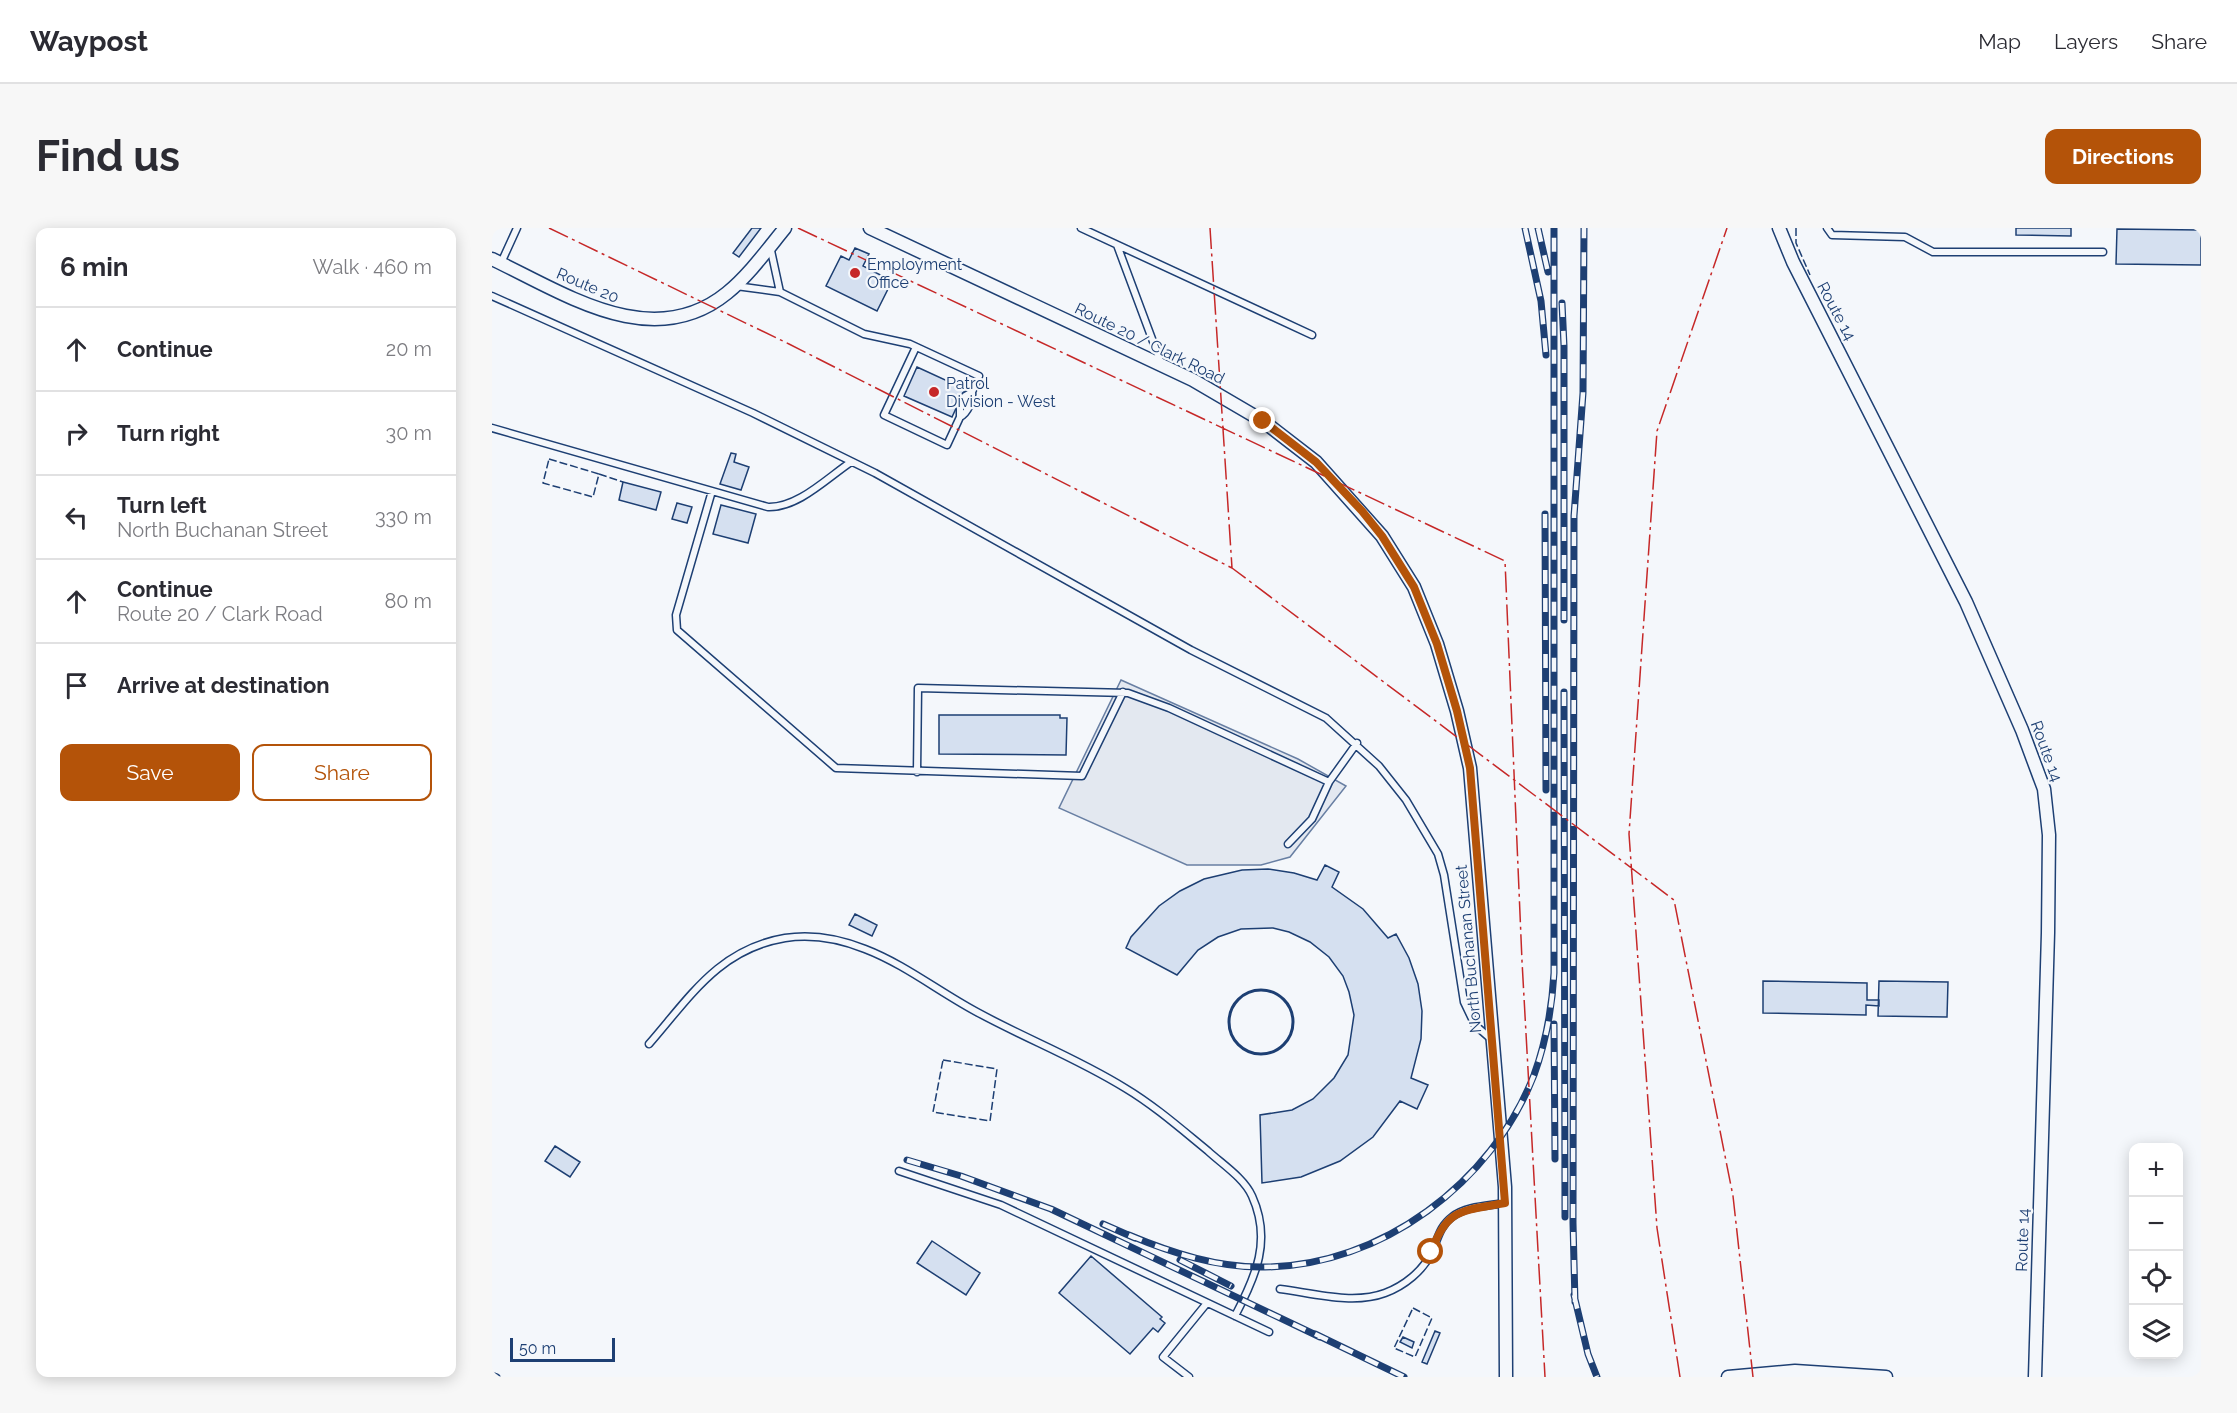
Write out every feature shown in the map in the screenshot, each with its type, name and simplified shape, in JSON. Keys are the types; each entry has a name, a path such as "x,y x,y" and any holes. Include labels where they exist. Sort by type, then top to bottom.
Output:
{"street":[{"name":"Route 20","path":"496,261 610,313 644,320 666,319 692,313 713,303 735,286 785,228"},
{"name":"Route 20 / Clark Road","path":"870,228 1162,366 1226,399 1291,442 1339,487 1382,536"},
{"name":"Route 14","path":"1779,228 1793,262 1966,602 2022,730 2044,789 2049,834 2048,933 2035,1377"},
{"name":"North Buchanan Street","path":"1382,536 1398,558 1425,611 1467,750 1505,1203 1506,1377"},
{"path":"1728,1377 1795,1371 1886,1377"}],"lane":[{"path":"496,261 517,228"},
{"path":"1081,228 1312,335"},
{"path":"1827,228 1832,235 1846,237 1905,237 1934,252 2103,252"},
{"path":"1117,245 1162,366"},
{"path":"770,246 780,292"},
{"path":"735,286 780,292 864,334 916,347 979,376 972,392 967,394 962,402 960,417 947,445 884,415 916,347"},
{"path":"492,296 770,421 1009,546 1191,650 1313,710 1357,744 1406,800 1438,854 1444,875 1464,1002 1475,1025 1492,1040"},
{"path":"492,428 761,505 779,506 794,501 851,462"},
{"path":"712,491 681,596 676,621 677,630 836,768 1082,776 1123,692"},
{"path":"917,772 918,688 1123,692 1169,708 1329,782"},
{"path":"1288,844 1312,819 1329,782 1357,744"},
{"path":"650,1044 714,971 742,950 773,940 815,937 846,943 882,956 975,1012 1124,1087 1175,1124 1246,1187 1258,1212 1262,1249 1257,1272 1235,1316"},
{"path":"899,1171 1001,1205 1269,1332"},
{"path":"1280,1289 1343,1297 1384,1294 1403,1284 1425,1264 1442,1226 1453,1215 1505,1203"},
{"path":"1189,1377 1163,1357 1207,1303"}],"shaded area":[{"path":"1121,680 1298,759 1346,786 1290,857 1261,865 1187,865 1059,808"}],"building":[{"path":"752,228 761,228 739,257 733,253"},
{"path":"2016,228 2071,228 2071,236 2016,235"},
{"path":"2117,229 2201,230 2201,265 2116,264"},
{"name":"Employment Office","path":"855,248 869,254 863,266 892,281 877,311 826,286 841,256 849,260"},
{"name":"Patrol Division - West","path":"917,367 965,389 952,417 904,396"},
{"path":"731,453 736,454 734,462 749,467 741,490 720,484"},
{"path":"623,482 661,492 656,510 619,500"},
{"path":"677,503 692,507 687,523 672,519"},
{"path":"721,505 756,514 748,543 713,534"},
{"path":"939,715 1060,715 1060,718 1067,718 1066,755 939,754"},
{"path":"1325,865 1339,872 1332,887 1363,909 1388,938 1396,934 1409,958 1418,984 1422,1011 1421,1039 1411,1078 1428,1085 1417,1109 1400,1101 1373,1137 1340,1161 1301,1177 1262,1183 1260,1115 1292,1110 1313,1099 1334,1078 1348,1055 1354,1015 1343,976 1329,957 1310,942 1289,932 1273,928 1241,929 1218,937 1198,950 1177,975 1126,948 1131,937 1159,906 1180,891 1204,879 1242,870 1268,869 1317,880"},
{"path":"855,914 877,925 872,936 849,925"},
{"path":"1763,981 1867,983 1867,1000 1879,1000 1879,1006 1866,1005 1866,1015 1763,1013"},
{"path":"1879,981 1948,982 1947,1017 1878,1016"},
{"path":"555,1146 580,1162 570,1177 545,1161"},
{"path":"932,1241 980,1273 966,1295 917,1263"},
{"path":"1091,1256 1162,1317 1160,1319 1165,1323 1158,1332 1153,1328 1130,1354 1059,1293"},
{"path":"1435,1331 1440,1333 1427,1364 1422,1362"},
{"path":"1403,1337 1414,1342 1412,1348 1400,1342"}],"railway":[{"path":"1525,228 1541,301 1546,355"},
{"path":"1538,228 1548,272"},
{"path":"1129,1235 1196,1258 1247,1267 1308,1263 1350,1252 1390,1234 1427,1211 1461,1183 1491,1150 1515,1114 1534,1075 1548,1025 1554,973 1554,228"},
{"path":"1575,1302 1573,1223 1574,516 1583,393 1584,228"},
{"path":"1562,303 1564,620"},
{"path":"1545,514 1546,790"},
{"path":"1564,692 1565,1217"},
{"path":"1554,1024 1555,1159"},
{"path":"907,1160 961,1176 1051,1209 1320,1337"},
{"path":"1103,1224 1135,1238"},
{"path":"1180,1260 1231,1286"},
{"path":"1574,1295 1588,1354 1597,1377"},
{"path":"1315,1334 1404,1377"},
{"path":"492,1375 497,1377"}],"fence":[{"path":"1796,228 1796,243 1810,275"},
{"path":"549,459 599,474 593,497 543,483 549,459"},
{"path":"599,474 623,482"},
{"path":"943,1060 997,1069 990,1121 933,1112 943,1060"},
{"path":"1413,1308 1432,1318 1415,1357 1394,1348 1413,1308"}],"wall":[{"path":"1261,990 1279,996 1287,1004 1293,1022 1287,1040 1279,1048 1261,1054 1243,1048 1235,1040 1229,1022 1235,1004 1243,996 1261,990"}],"power":[{"path":"549,228 789,344 1232,568 1674,900 1733,1196 1753,1377"},
{"path":"798,228 1505,561 1522,961 1545,1377"},
{"path":"1210,228 1232,568"},
{"path":"1680,1377 1657,1228 1629,834 1657,431 1727,228"}],"place":[{"name":"Employment Office","path":"855,273"},
{"name":"Patrol Division - West","path":"934,392"}],"route":[{"path":"1263,421 1316,462 1362,511 1398,558 1425,611 1437,644 1467,750 1473,798 1505,1203 1453,1215 1442,1226 1431,1252"}]}
